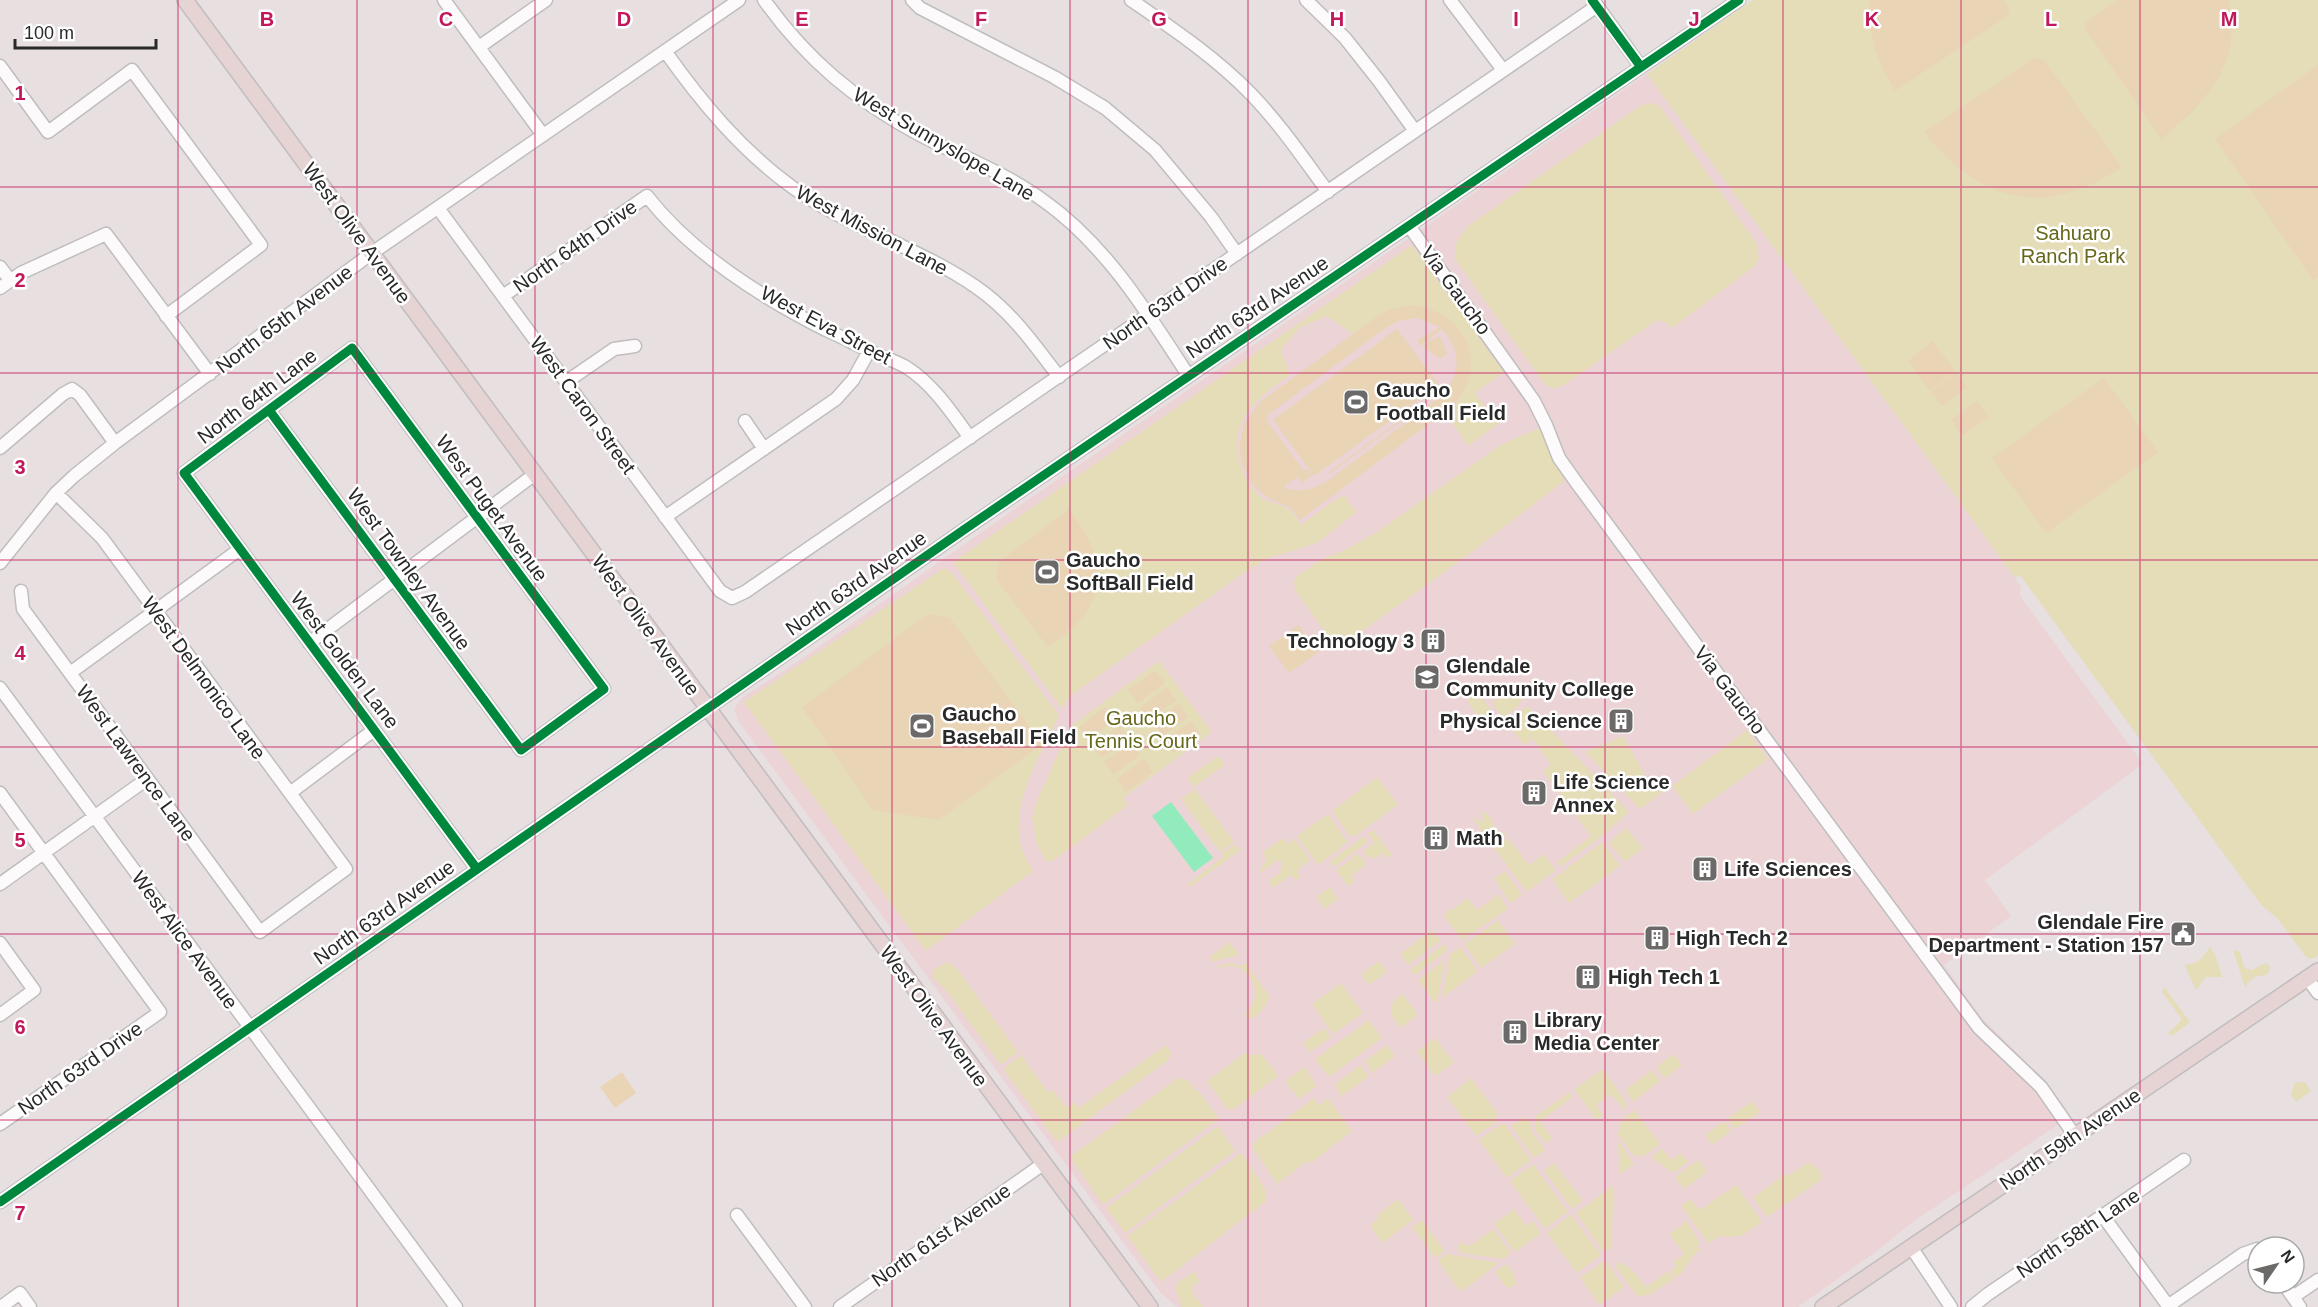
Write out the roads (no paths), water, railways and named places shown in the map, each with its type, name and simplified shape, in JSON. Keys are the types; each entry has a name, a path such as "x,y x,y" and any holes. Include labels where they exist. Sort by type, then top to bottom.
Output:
{"main road":[{"name":"West Olive Avenue","path":"185,0 1150,1307"},
{"name":"North 59th Avenue","path":"1823,1307 2313,975"}],"street":[{"path":"444,0 543,135"},
{"path":"479,47 546,0"},
{"name":"North 65th Avenue","path":"0,563 56,493 115,443 372,253 740,0"},
{"name":"West Sunnyslope Lane","path":"764,0 782,26 809,55 833,78 861,99 921,135 1012,180 1060,213 1110,263 1148,314 1188,375"},
{"path":"912,0 920,8 1054,77 1105,108 1155,150 1211,217 1237,254"},
{"path":"1131,0 1192,41 1249,93 1286,133 1328,192"},
{"path":"1306,0 1345,38 1415,131"},
{"path":"1450,0 1503,70"},
{"name":"North 63rd Avenue","path":"0,1202 1188,375 1735,1"},
{"path":"1595,3 1641,67"},
{"name":"North 63rd Drive","path":"732,598 745,592 1328,192 1595,3"},
{"name":"West Mission Lane","path":"665,51 719,120 766,166 792,187 837,215 955,274 976,287 1013,318 1059,377"},
{"path":"0,66 48,132 132,70 261,245 166,316"},
{"name":"North 64th Drive","path":"503,297 647,196"},
{"name":"West Eva Street","path":"647,196 675,228 731,272 781,306 905,367 927,384 970,438"},
{"name":"West Caron Street","path":"438,208 720,591 732,598"},
{"name":"Via Gaucho","path":"1409,226 1534,401 1559,458 1576,482 1979,1028 2041,1087 2075,1136"},
{"path":"0,267 5,284 21,273 106,234 210,374"},
{"path":"566,382 614,349 635,346"},
{"name":"North 64th Lane","path":"184,473 352,348"},
{"name":"West Puget Avenue","path":"352,348 604,689 521,750"},
{"path":"665,517 836,399 854,380 869,351"},
{"path":"0,448 63,394 72,389 80,395 115,443"},
{"name":"West Townley Avenue","path":"269,410 521,750"},
{"path":"745,421 764,449"},
{"name":"West Golden Lane","path":"184,473 477,869"},
{"path":"309,643 536,474"},
{"name":"West Delmonico Lane","path":"56,493 102,538 346,868"},
{"path":"70,673 240,549"},
{"name":"West Lawrence Lane","path":"21,591 23,609 260,932 346,868"},
{"name":"West Alice Avenue","path":"0,688 456,1307"},
{"path":"290,793 374,730"},
{"path":"0,884 147,779"},
{"path":"0,793 44,852"},
{"name":"North 63rd Drive","path":"0,1124 160,1012 44,852"},
{"path":"0,943 34,990 0,1015"},
{"path":"2313,975 2318,993"},
{"name":"North 58th Lane","path":"1972,1307 2184,1160"},
{"name":"North 61st Avenue","path":"840,1307 1043,1164"},
{"path":"737,1215 805,1307"},
{"path":"2103,1216 2168,1306 2246,1253"},
{"path":"1911,1246 1951,1307"},
{"path":"2296,1302 2318,1280"},
{"path":"1,1307 20,1293 30,1307"}],"place":[{"name":"Gaucho Football Field","path":"1356,402"},
{"name":"Gaucho SoftBall Field","path":"1047,572"},
{"name":"Technology 3","path":"1433,641"},
{"name":"Glendale Community College","path":"1427,677"},
{"name":"Physical Science","path":"1621,721"},
{"name":"Gaucho Baseball Field","path":"922,726"},
{"name":"Life Science Annex","path":"1534,793"},
{"name":"Math","path":"1436,838"},
{"name":"Life Sciences","path":"1705,869"},
{"name":"Glendale Fire Department - Station 157","path":"2183,934"},
{"name":"High Tech 2","path":"1657,938"},
{"name":"High Tech 1","path":"1588,977"},
{"name":"Library Media Center","path":"1515,1032"}],"park label":[{"name":"Sahuaro Ranch Park","path":"2073,244"},
{"name":"Gaucho Tennis Court","path":"1141,730"}]}
